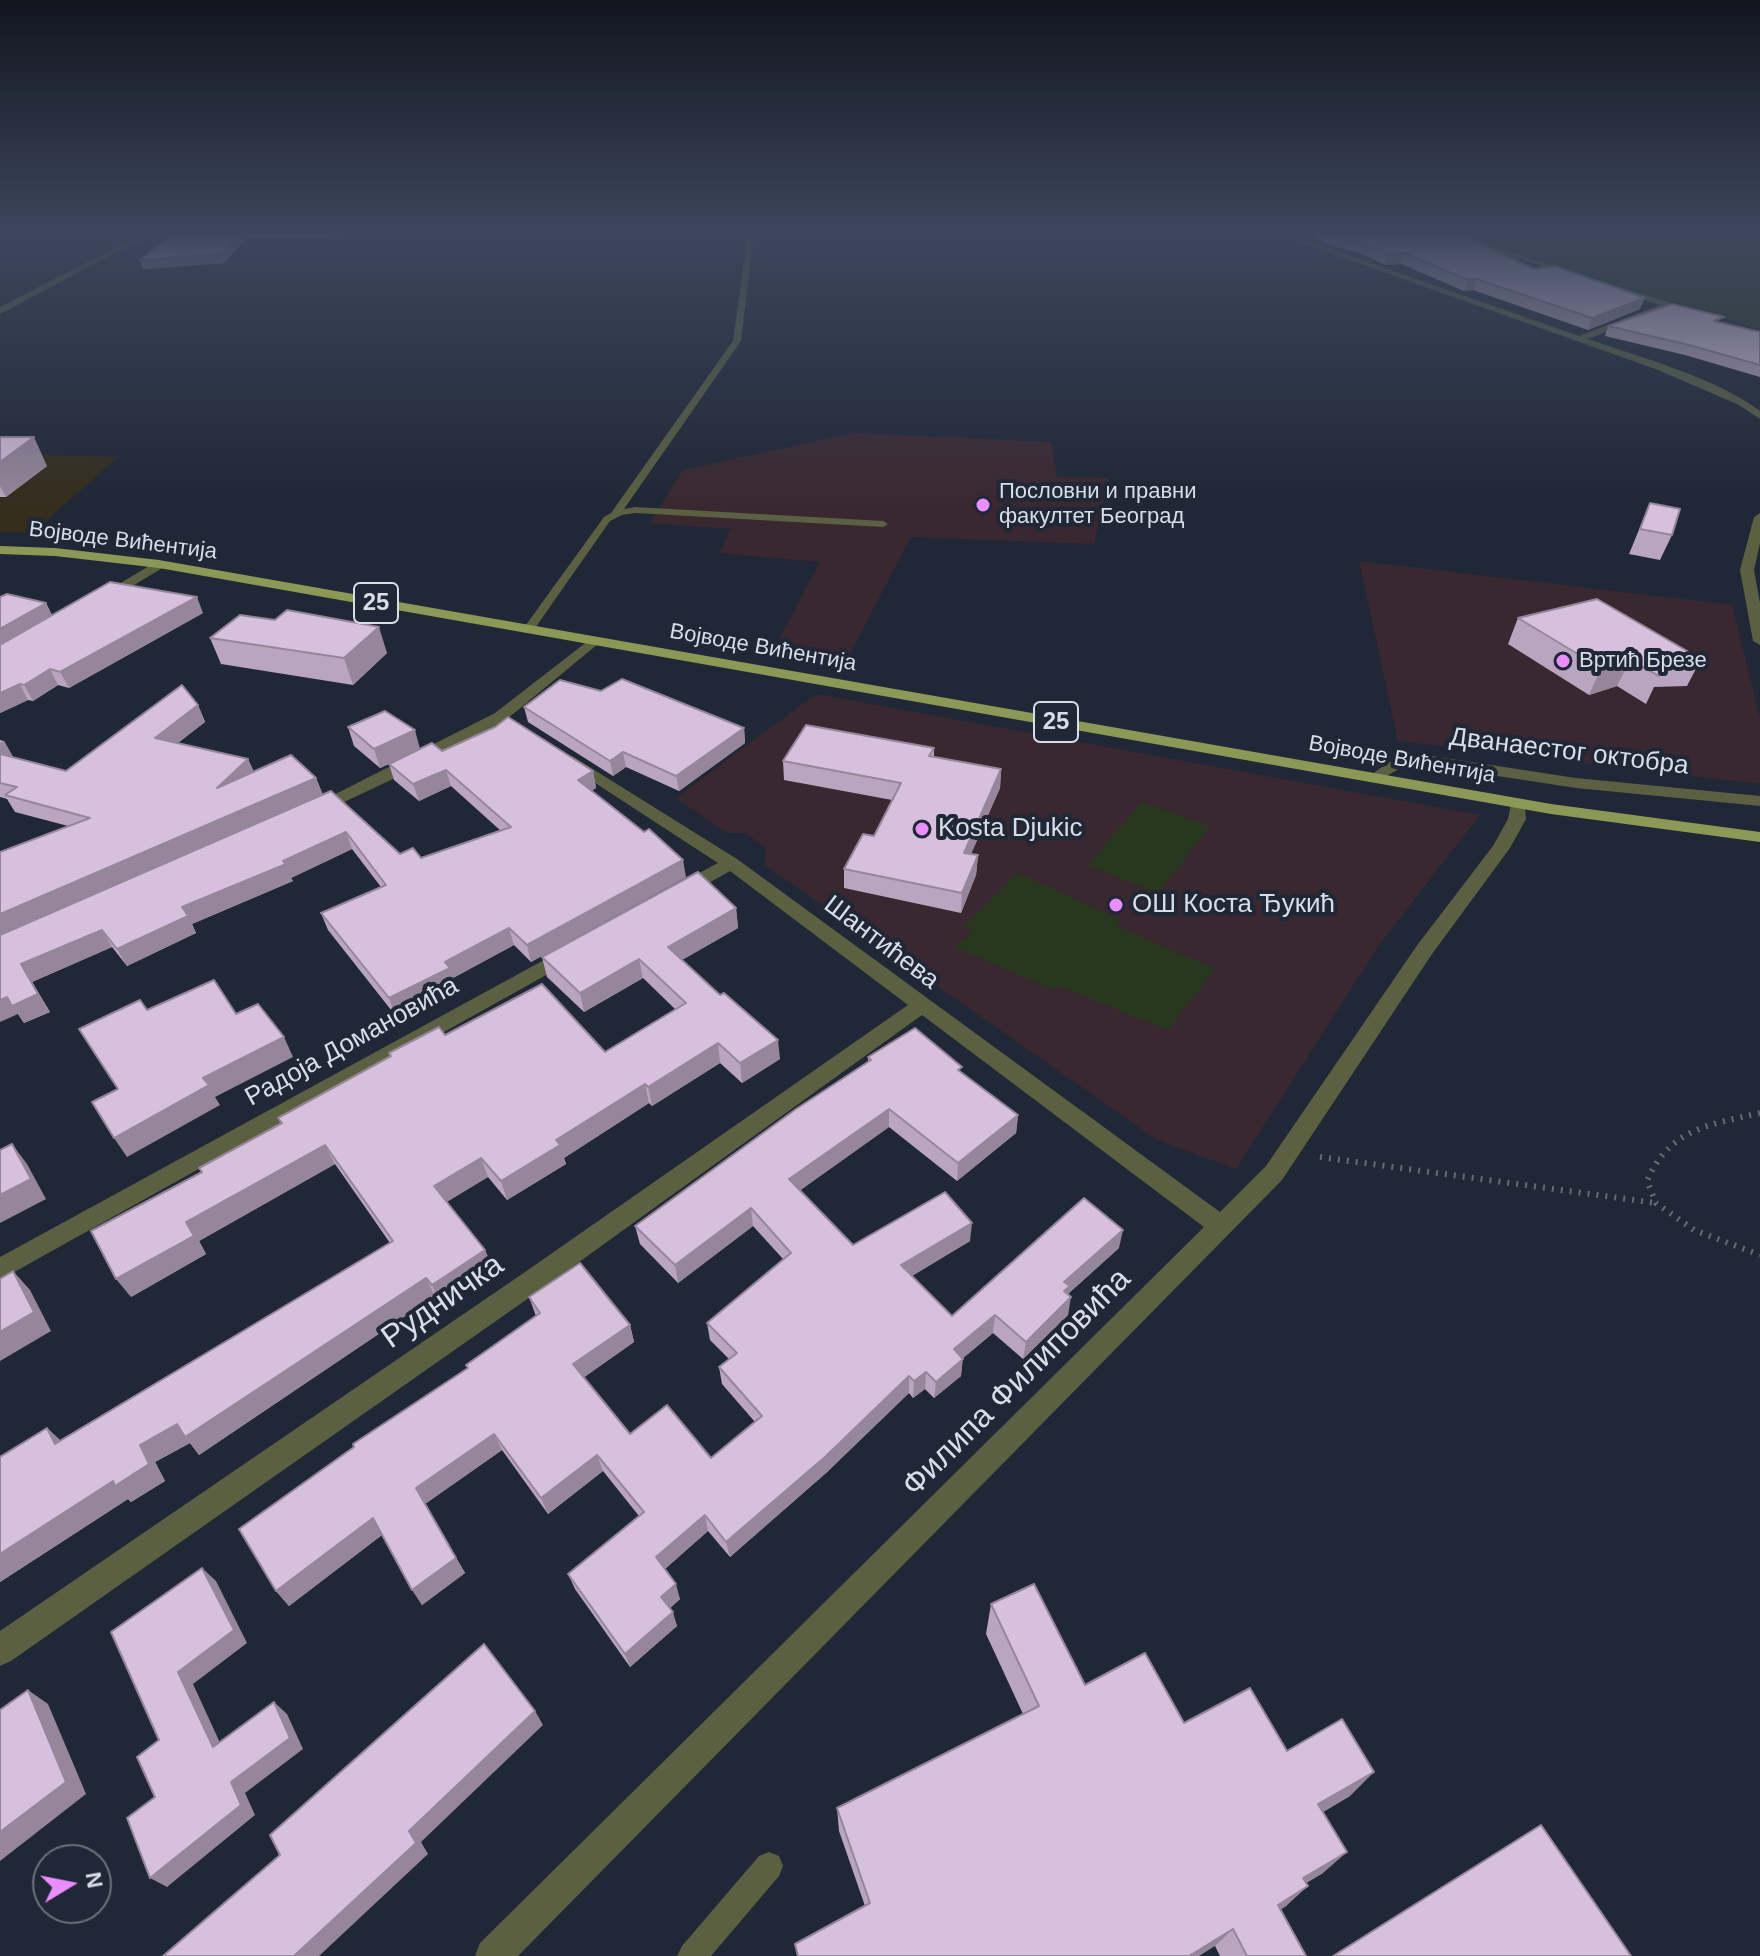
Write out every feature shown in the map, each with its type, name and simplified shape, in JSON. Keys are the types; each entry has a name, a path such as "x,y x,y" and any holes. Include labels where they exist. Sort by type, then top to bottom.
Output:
{"main road":[{"name":"Војводе Вићентија","path":"0,550 67,553 159,564 1518,803"},
{"name":"25","path":"1518,803 1657,825 1760,837"}],"street":[{"path":"1537,324 1706,386 1743,403 1760,416"},
{"path":"1579,339 1618,324"},
{"path":"1758,525 1747,570 1760,641"},
{"path":"87,607 159,564"},
{"path":"305,813 508,720 593,641"},
{"name":"Шантићева","path":"552,749 731,863 1219,1225"},
{"name":"Дванаестог октобра","path":"1376,777 1395,765 1432,761 1576,783 1760,801"},
{"name":"Филипа Филиповића","path":"493,1956 1274,1173 1425,949 1501,848 1517,819 1518,803"},
{"path":"662,901 731,863"},
{"name":"Радоја Домановића","path":"0,1269 579,947"},
{"name":"Рудничка","path":"0,1650 547,1271 921,1006"}],"lane":[{"path":"615,514 737,341 739,324"},
{"path":"529,629 607,519 615,514 635,510 883,524"},
{"path":"692,1956 769,1866"}],"path":[{"path":"1656,1203 1647,1181 1653,1162 1671,1140 1704,1127 1760,1113"},
{"path":"1287,1153 1656,1203 1694,1230 1760,1255"}],"shaded area":[{"path":"854,433 1051,442 1057,477 1109,478 1094,544 911,537 843,667 773,651 820,562 719,553 731,529 650,523 683,470"},
{"path":"0,454 118,457 32,533 0,532"},
{"name":"Вртић Брезе","path":"1359,561 1732,605 1760,718 1760,784 1398,741"},
{"name":"ОШ Коста Ђукић","path":"816,694 1480,815 1379,945 1236,1169 1157,1140 765,865 766,848 745,833 727,833 676,798"}],"green space":[{"path":"1142,802 1210,826 1158,893 1087,865"},
{"path":"1018,873 1121,920 1116,926 1215,969 1168,1030 1059,986 1054,990 955,947 973,931 964,926"}],"building":[{"path":"1728,324 1760,332 1760,365 1689,345 1608,326"},
{"path":"0,437 34,437 0,462"},
{"path":"1650,503 1680,509 1672,535 1640,529"},
{"path":"110,582 197,597 60,672 50,669 24,685 0,693 0,645"},
{"path":"7,594 46,603 0,629 0,597"},
{"path":"1597,599 1701,659 1657,660 1659,676 1630,660 1601,668 1518,618"},
{"path":"287,610 379,627 344,658 210,638 240,615 275,620"},
{"path":"622,679 744,728 676,776 623,752 610,761 524,707 560,680 601,691"},
{"path":"182,685 198,705 155,738 248,759 217,788 291,755 316,778 0,914 0,852 90,818 5,795 17,787 0,783 0,754 66,771"},
{"path":"385,711 415,730 374,749 348,727"},
{"path":"508,717 593,771 578,780 644,832 649,829 683,860 527,945 509,928 445,962 450,968 389,998 321,913 386,885 346,832 283,861 286,864 182,907 188,916 117,949 102,930 21,964 38,994 12,1006 7,997 0,1000 0,935 331,791 400,854 413,848 421,858 511,827 446,770 413,784 389,764 432,743 442,751 495,727"},
{"name":"Kosta Djukic","path":"806,725 934,748 929,756 1001,769 964,853 978,855 962,893 844,869 863,834 874,836 901,783 783,761"},
{"path":"698,872 736,908 668,947 720,995 724,993 778,1040 740,1063 718,1043 556,1140 560,1145 501,1181 481,1158 434,1186 485,1250 432,1285 426,1278 185,1437 177,1424 140,1445 149,1464 115,1486 113,1481 0,1554 0,1457 47,1428 55,1444 393,1241 325,1145 186,1222 194,1236 116,1279 91,1231 202,1172 199,1168 282,1123 278,1118 391,1056 389,1053 439,1027 445,1035 542,984 605,1052 686,1003 639,959 580,993 542,957"},
{"path":"214,980 236,1014 258,1004 284,1037 203,1078 209,1085 114,1138 92,1102 118,1089 79,1029 140,1000 147,1010"},
{"path":"915,1028 962,1067 958,1070 1018,1115 958,1163 889,1109 789,1179 853,1245 945,1192 972,1223 901,1265 952,1316 1084,1198 1123,1230 1064,1282 1070,1286 1064,1291 1071,1297 1026,1342 995,1315 954,1349 963,1359 936,1382 926,1372 914,1381 909,1376 825,1457 726,1542 705,1515 656,1557 676,1584 661,1597 673,1612 625,1654 568,1574 644,1512 597,1455 541,1498 494,1434 416,1488 456,1558 412,1590 373,1518 276,1591 239,1529 354,1447 353,1444 468,1368 466,1365 540,1313 529,1297 580,1263 630,1325 573,1364 630,1434 667,1405 711,1458 762,1416 719,1367 737,1353 707,1323 791,1253 751,1208 675,1265 635,1226 796,1109 871,1060 868,1057"},
{"path":"12,1144 31,1179 0,1195 0,1150"},
{"path":"13,1271 34,1312 0,1332 0,1279"},
{"path":"202,1568 234,1630 178,1672 213,1747 274,1702 290,1738 231,1782 241,1805 150,1878 127,1818 155,1797 137,1757 159,1740 111,1632"},
{"path":"1034,1584 1085,1685 1145,1653 1184,1723 1250,1688 1287,1751 1342,1719 1374,1772 1318,1804 1347,1852 1303,1878 1308,1886 1278,1905 1306,1956 1247,1956 1233,1929 1189,1956 798,1956 795,1944 870,1903 837,1808 1039,1706 991,1604"},
{"path":"484,1644 535,1711 409,1831 416,1843 294,1956 163,1956 280,1855 270,1835"},
{"path":"28,1690 66,1782 0,1832 0,1710"},
{"path":"1541,1825 1631,1956 1333,1956"}],"place":[{"name":"Пословни и правни факултет Београд","path":"983,505"},
{"name":"Вртић Брезе","path":"1563,661"},
{"name":"Kosta Djukic","path":"922,829"},
{"name":"ОШ Коста Ђукић","path":"1116,905"}]}
